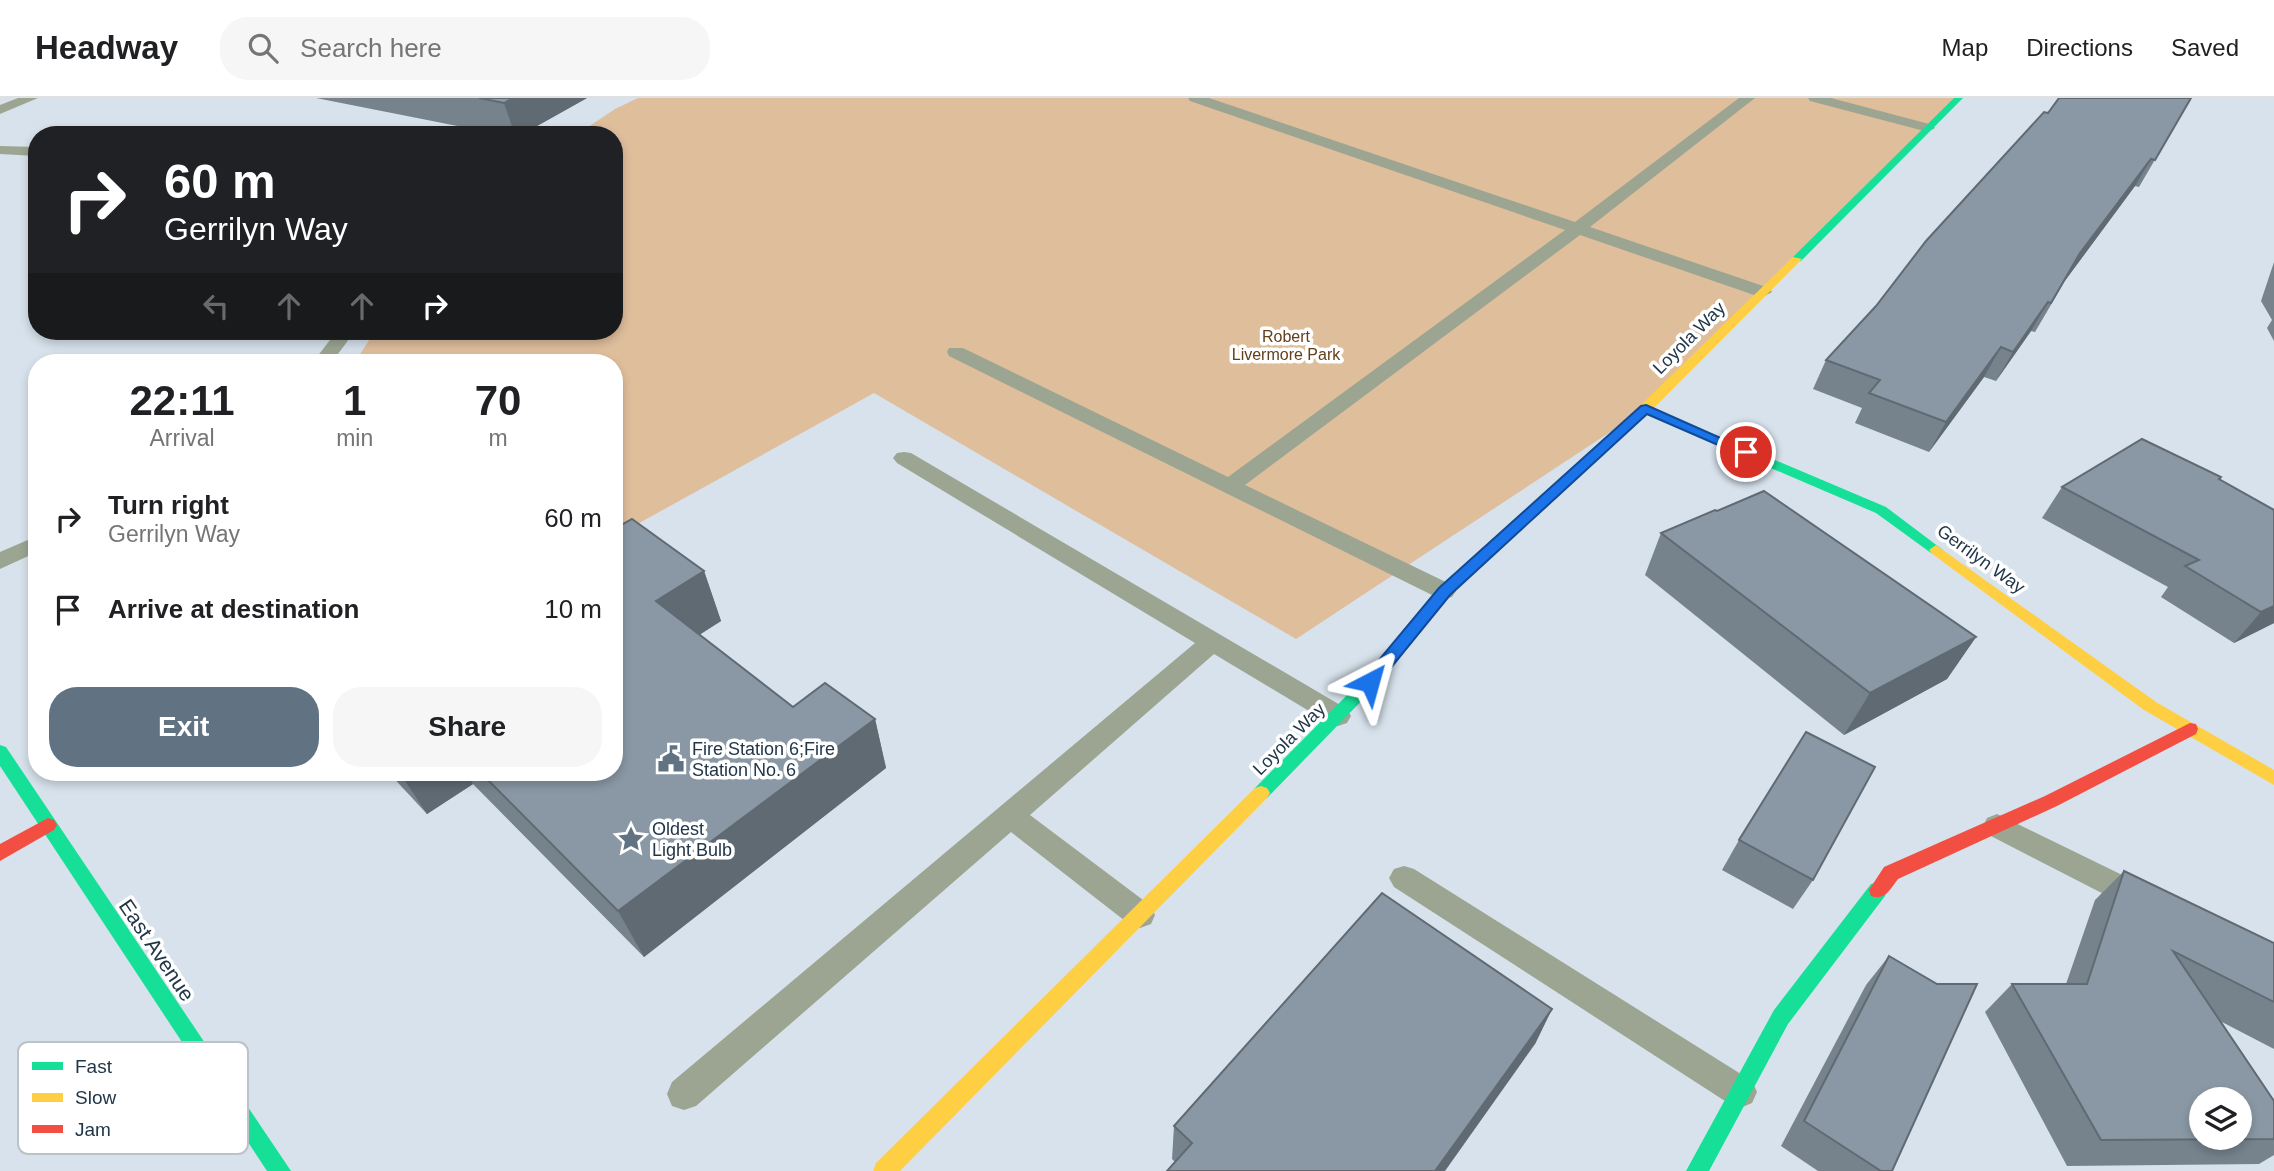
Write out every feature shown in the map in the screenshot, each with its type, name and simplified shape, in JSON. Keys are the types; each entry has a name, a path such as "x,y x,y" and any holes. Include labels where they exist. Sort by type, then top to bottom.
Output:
{"street":[{"name":"Loyola Way","path":"884,1171 1338,716 1370,682 1444,591 1646,409 1959,98"},
{"name":"Gerrilyn Way","path":"1646,409 1881,510 2150,706 2274,778"},
{"path":"1697,1171 1781,1017 1891,873 2051,801 2190,729"},
{"name":"East Avenue","path":"0,752 194,1042"},
{"path":"0,853 48,825"},
{"name":"East Avenue","path":"248,1123 280,1171"}],"lane":[{"path":"0,110 31,98"},
{"path":"1195,98 1763,292"},
{"path":"1229,486 1748,98"},
{"path":"1815,98 1928,128"},
{"path":"0,150 28,152"},
{"path":"328,354 339,340"},
{"path":"956,352 1444,591"},
{"path":"904,458 1338,716"},
{"path":"0,561 28,547"},
{"path":"684,1094 1212,642"},
{"path":"1010,816 1140,915"},
{"path":"1997,826 2165,911"},
{"path":"1404,878 1740,1092"}],"green space":[{"name":"Robert Livermore Park","path":"638,98 1959,98 1645,409 1296,639 874,393 623,532 623,354 360,354 369,340 623,340 623,126 590,126"}],"building":[{"path":"479,98 513,98 504,103"},
{"path":"2059,98 2191,98 2155,160 2151,159 2080,253 2051,303 2048,302 2013,352 2001,347 1946,422 1869,393 1880,380 1826,360 1876,306 1926,241 2044,112 2048,113"},
{"path":"2142,439 2221,477 2219,479 2274,510 2274,606 2261,612 2185,566 2199,560 2062,487"},
{"path":"1764,491 1976,637 1870,693 1661,533"},
{"name":"Fire Station 6;Fire Station No. 6","path":"632,519 704,571 656,601 793,707 825,683 875,719 618,911 489,781 623,781 623,524"},
{"path":"1806,732 1875,767 1813,880 1739,840"},
{"path":"2124,871 2274,943 2274,1002 2173,951 2274,1101 2274,1139 2252,1139 2252,1087 2189,1087 2189,1139 2101,1140 2012,984 2087,984"},
{"path":"1382,893 1552,1009 1435,1171 1167,1171 1192,1143 1174,1126"},
{"path":"1889,956 1937,984 1977,984 1892,1171 1881,1171 1804,1121"}],"traffic: fast":[{"path":"1797,259 1959,98"},
{"path":"1645,409 1881,510 1936,550"},
{"path":"1261,793 1370,682 1444,591 1581,467"},
{"path":"0,752 194,1042"},
{"path":"1697,1171 1781,1017 1878,890"},
{"path":"248,1123 280,1171"}],"traffic: slow":[{"path":"1581,467 1645,409 1797,259"},
{"path":"1936,550 2150,706 2274,778"},
{"path":"884,1171 1261,793"}],"traffic: jam":[{"path":"1878,890 1891,873 2051,801 2190,729"},
{"path":"0,853 48,825"}],"place":[{"name":"Fire Station 6;Fire Station No. 6","path":"671,759"},
{"name":"Oldest Light Bulb","path":"631,839"}],"route":[{"path":"1370,682 1444,591 1646,409 1746,452"}]}
